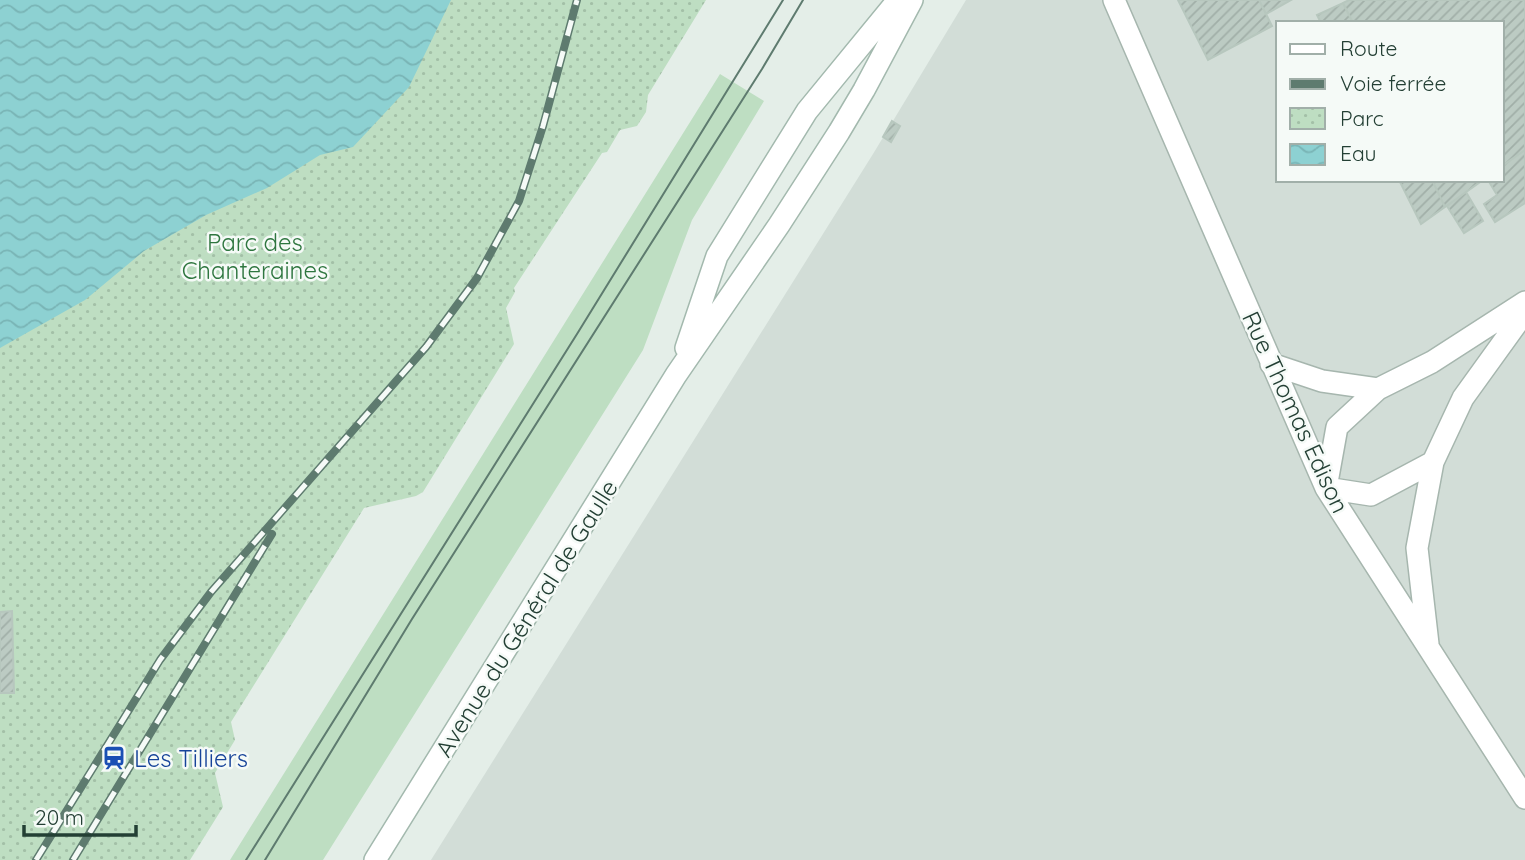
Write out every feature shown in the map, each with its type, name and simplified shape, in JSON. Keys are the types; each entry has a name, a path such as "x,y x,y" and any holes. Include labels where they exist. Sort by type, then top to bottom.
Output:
{"street":[{"name":"Avenue du Général de Gaulle","path":"677,375 717,256 807,111 898,0"},
{"name":"Avenue du Général de Gaulle","path":"375,860 677,375 839,132 912,0"},
{"name":"Rue Thomas Edison","path":"1114,0 1325,488 1525,798"},
{"path":"1433,463 1371,495 1325,488 1337,427 1378,389 1432,362 1525,302"},
{"path":"1429,650 1417,548 1433,463 1463,398 1525,312"},
{"path":"1271,364 1322,381 1378,389"}],"shaded area":[{"path":"966,0 1525,0 1525,860 431,860 873,154"}],"green space":[{"name":"Parc des Chanteraines","path":"0,0 706,0 648,95 646,112 637,126 620,130 607,152 602,153 514,288 515,292 506,308 514,344 423,492 364,508 231,722 235,740 215,773 223,807 190,860 0,860"},
{"path":"720,74 764,101 692,220 643,350 323,860 230,860"}],"water":[{"path":"0,0 451,0 409,87 353,147 320,155 267,188 206,215 144,251 85,300 0,348"}],"building":[{"path":"1178,0 1259,0 1272,26 1208,60"},
{"path":"1259,0 1291,0 1266,14"},
{"path":"1349,0 1525,0 1525,150 1504,165 1504,21 1352,21 1343,3"},
{"path":"1343,3 1352,21 1320,21 1317,15"},
{"path":"892,121 900,126 891,142 883,137"},
{"path":"1525,150 1525,203 1495,222 1484,204 1497,195 1489,182 1504,182 1504,165"},
{"path":"1400,182 1433,182 1445,207 1421,224"},
{"path":"1433,182 1480,182 1445,207"},
{"path":"1466,192 1483,221 1464,233 1447,206"},
{"path":"12,611 14,693 0,693 0,612"}],"tram line":[{"path":"246,860 577,334 783,0"},
{"path":"265,860 412,619 762,69 803,0"}],"railway":[{"path":"36,860 160,660 211,592 426,347 477,278 519,201 543,126 577,0"},
{"path":"73,860 272,534"}],"place":[{"name":"Les Tilliers","path":"114,758"}]}
